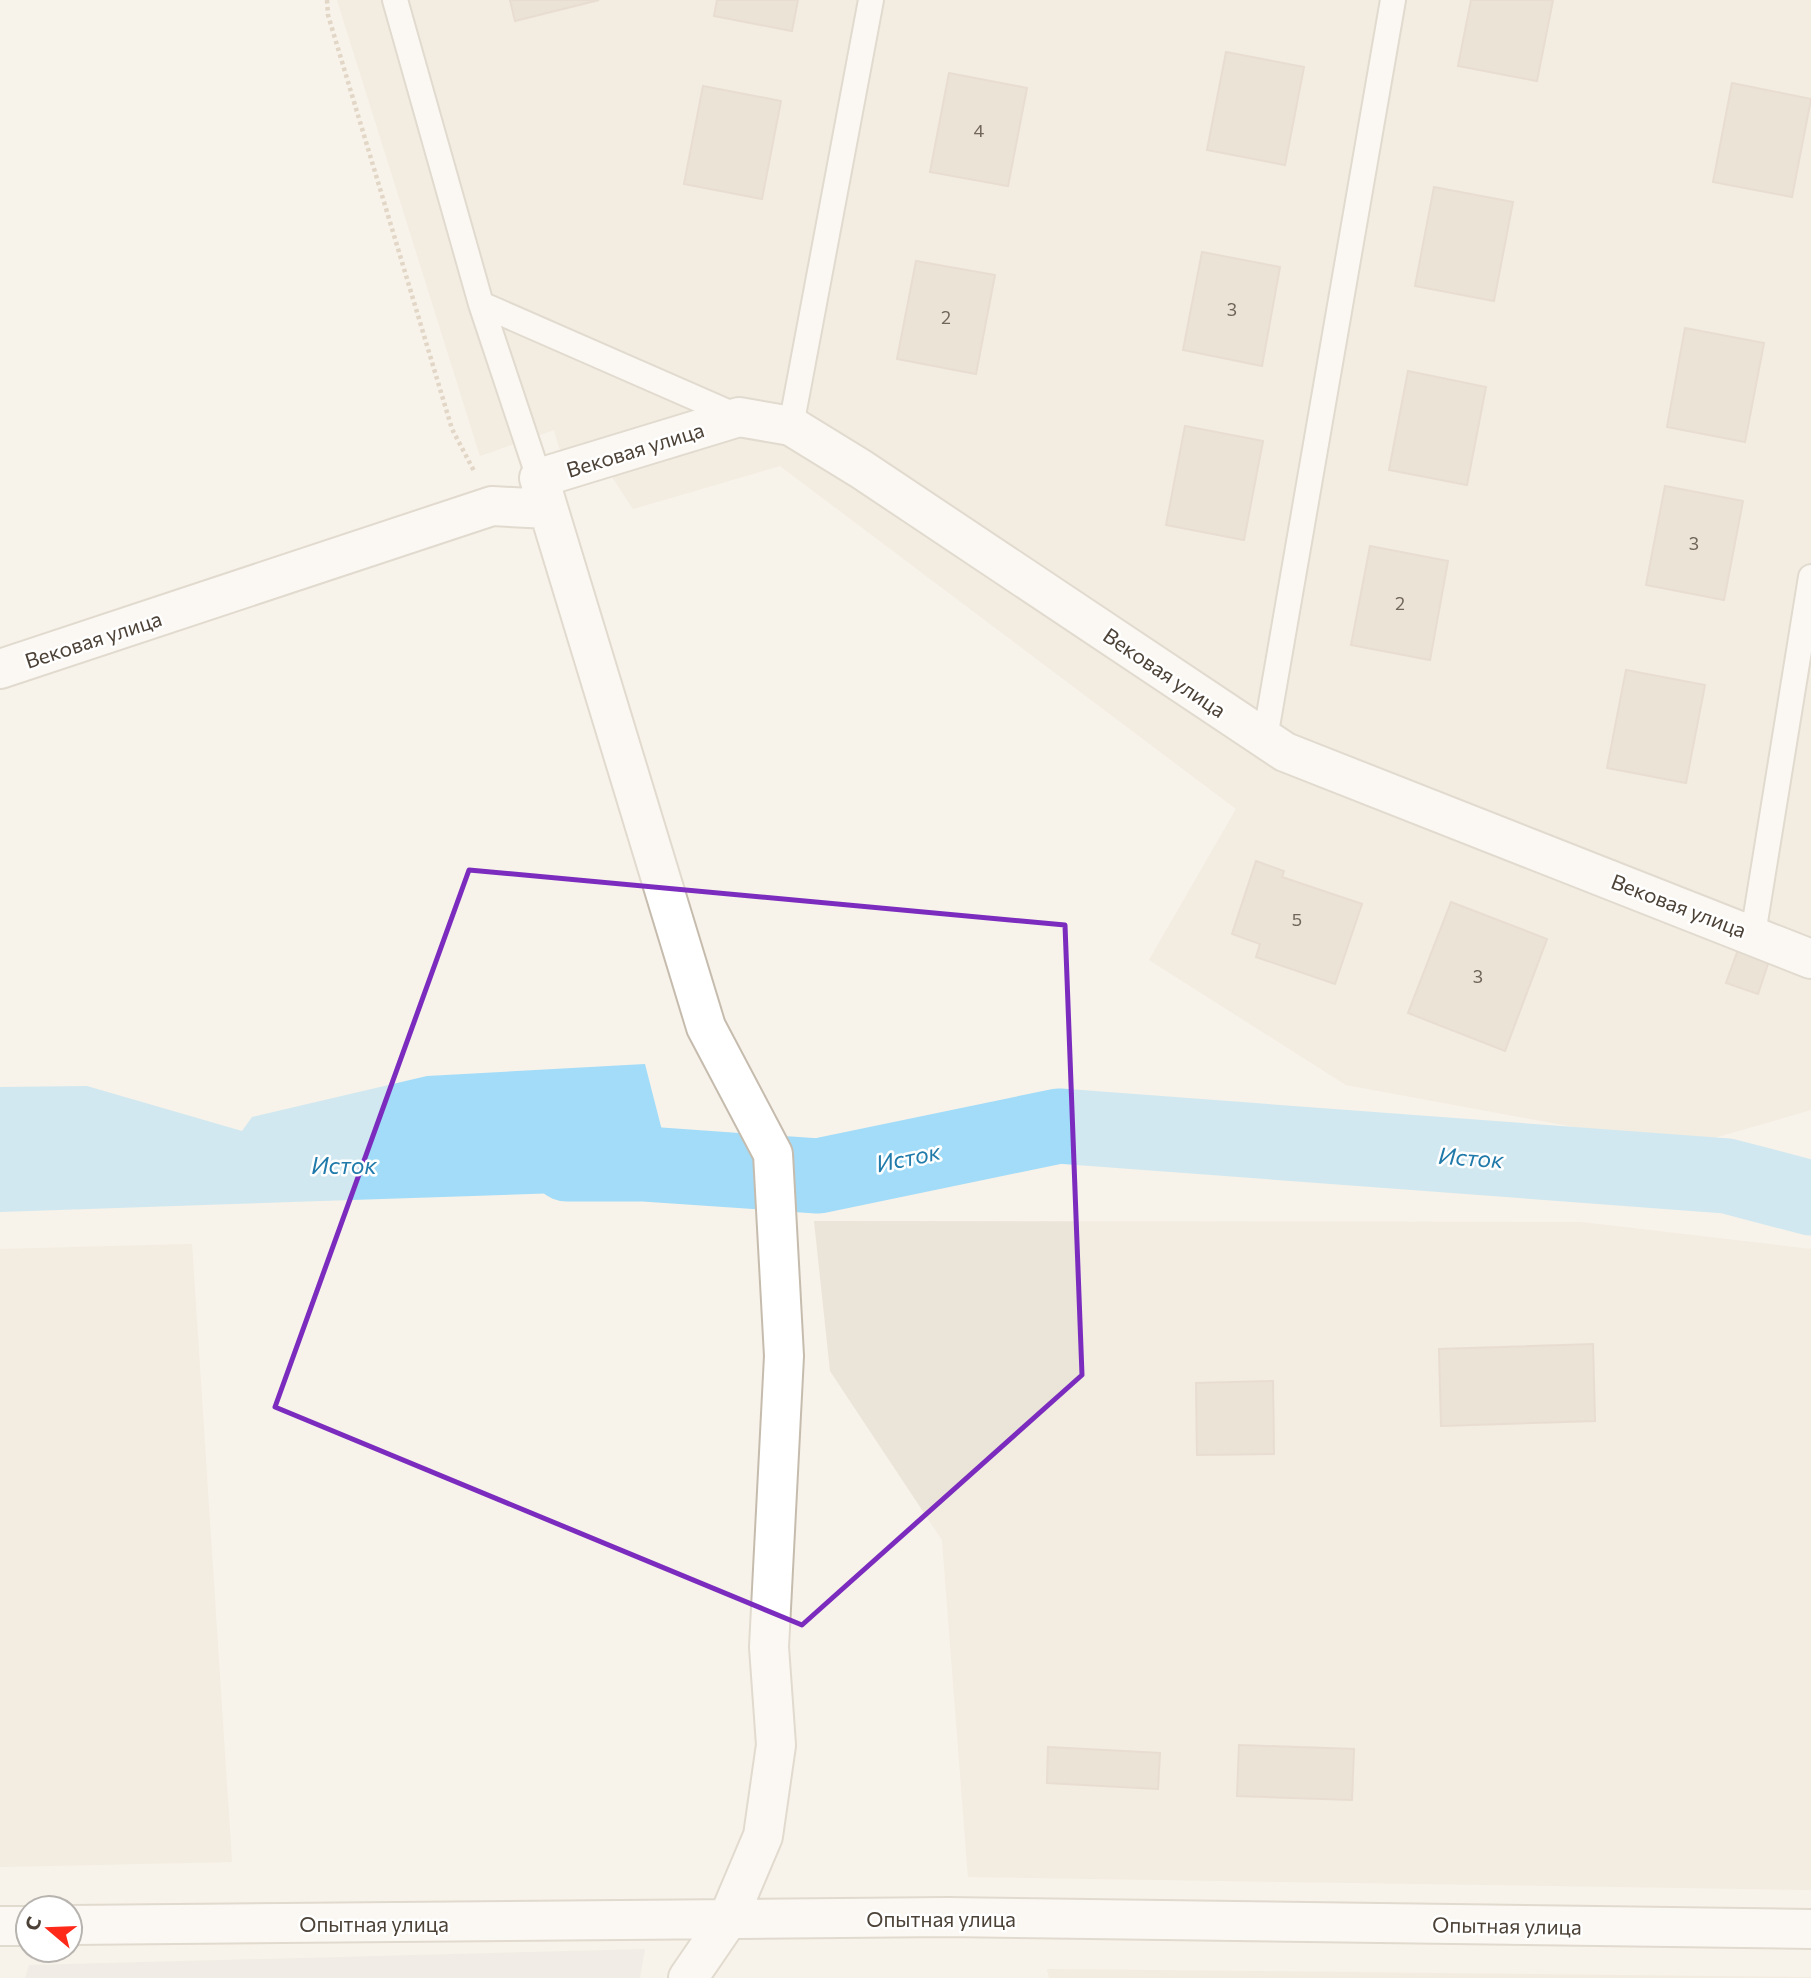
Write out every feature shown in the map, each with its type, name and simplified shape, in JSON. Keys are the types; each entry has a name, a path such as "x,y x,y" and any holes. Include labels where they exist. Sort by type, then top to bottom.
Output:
{"street":[{"name":"Вековая улица","path":"0,669 492,506 543,493 739,417 791,426 1285,752 1754,934 1811,959"},
{"path":"543,493 706,1027 773,1154 784,1356 769,1647 776,1745 763,1836 727,1921 688,1978"},
{"name":"Опытная улица","path":"84,1925 947,1917 1811,1929"}],"lane":[{"path":"395,0 481,304 543,493"},
{"path":"791,426 871,0"},
{"path":"1265,738 1394,0"},
{"path":"481,304 739,417"},
{"path":"1754,934 1811,577"}],"path":[{"path":"327,0 328,15 452,429 492,506"}],"highlighted area":[{"path":"469,870 1065,925 1082,1375 802,1625 275,1407"}],"shaded area":[{"path":"337,0 1811,0 1811,1110 1682,1147 1346,1085 1149,960 1236,809 780,466 633,509 610,474 570,485 554,430 480,456"},
{"path":"814,1221 1581,1222 1811,1249 1811,1890 968,1877 942,1540 830,1371"},
{"path":"192,1244 232,1862 0,1867 0,1249"},
{"path":"645,1949 640,1978 25,1978 29,1965"},
{"path":"1047,1969 1811,1977 1811,1978 1049,1978"}],"water":[{"path":"645,1064 677,1189 0,1212 0,1087 87,1086 242,1131 252,1117 427,1076"}],"building":[{"path":"510,0 599,0 515,21"},
{"path":"717,0 798,0 792,31 714,16"},
{"path":"1471,0 1553,0 1537,81 1458,66"},
{"path":"1226,52 1304,67 1285,165 1207,150"},
{"path":"949,73 1027,88 1008,186 930,172"},
{"path":"1732,83 1811,99 1792,197 1713,182"},
{"path":"703,86 781,101 762,199 684,184"},
{"path":"1434,187 1513,202 1494,301 1415,286"},
{"path":"1202,252 1280,267 1262,366 1183,350"},
{"path":"916,261 995,275 976,374 897,359"},
{"path":"1685,328 1764,343 1745,442 1667,427"},
{"path":"1408,371 1486,387 1467,485 1389,470"},
{"path":"1185,426 1263,441 1244,540 1166,525"},
{"path":"1665,486 1743,501 1724,600 1646,585"},
{"path":"1370,546 1448,561 1430,660 1351,645"},
{"path":"1626,670 1705,685 1686,783 1607,768"},
{"path":"1256,861 1284,871 1282,877 1362,904 1335,984 1256,957 1260,944 1232,934"},
{"path":"1451,902 1547,939 1505,1051 1408,1013"},
{"path":"1739,947 1770,958 1758,994 1726,983"},
{"path":"1593,1344 1595,1421 1441,1426 1439,1349"},
{"path":"1273,1381 1274,1454 1197,1455 1196,1383"},
{"path":"1239,1745 1354,1749 1352,1800 1237,1796"},
{"path":"1048,1747 1160,1753 1158,1789 1047,1783"}],"waterway":[{"name":"Исток","path":"567,1164 645,1164 818,1176 1059,1126 1727,1176 1811,1198"}]}
